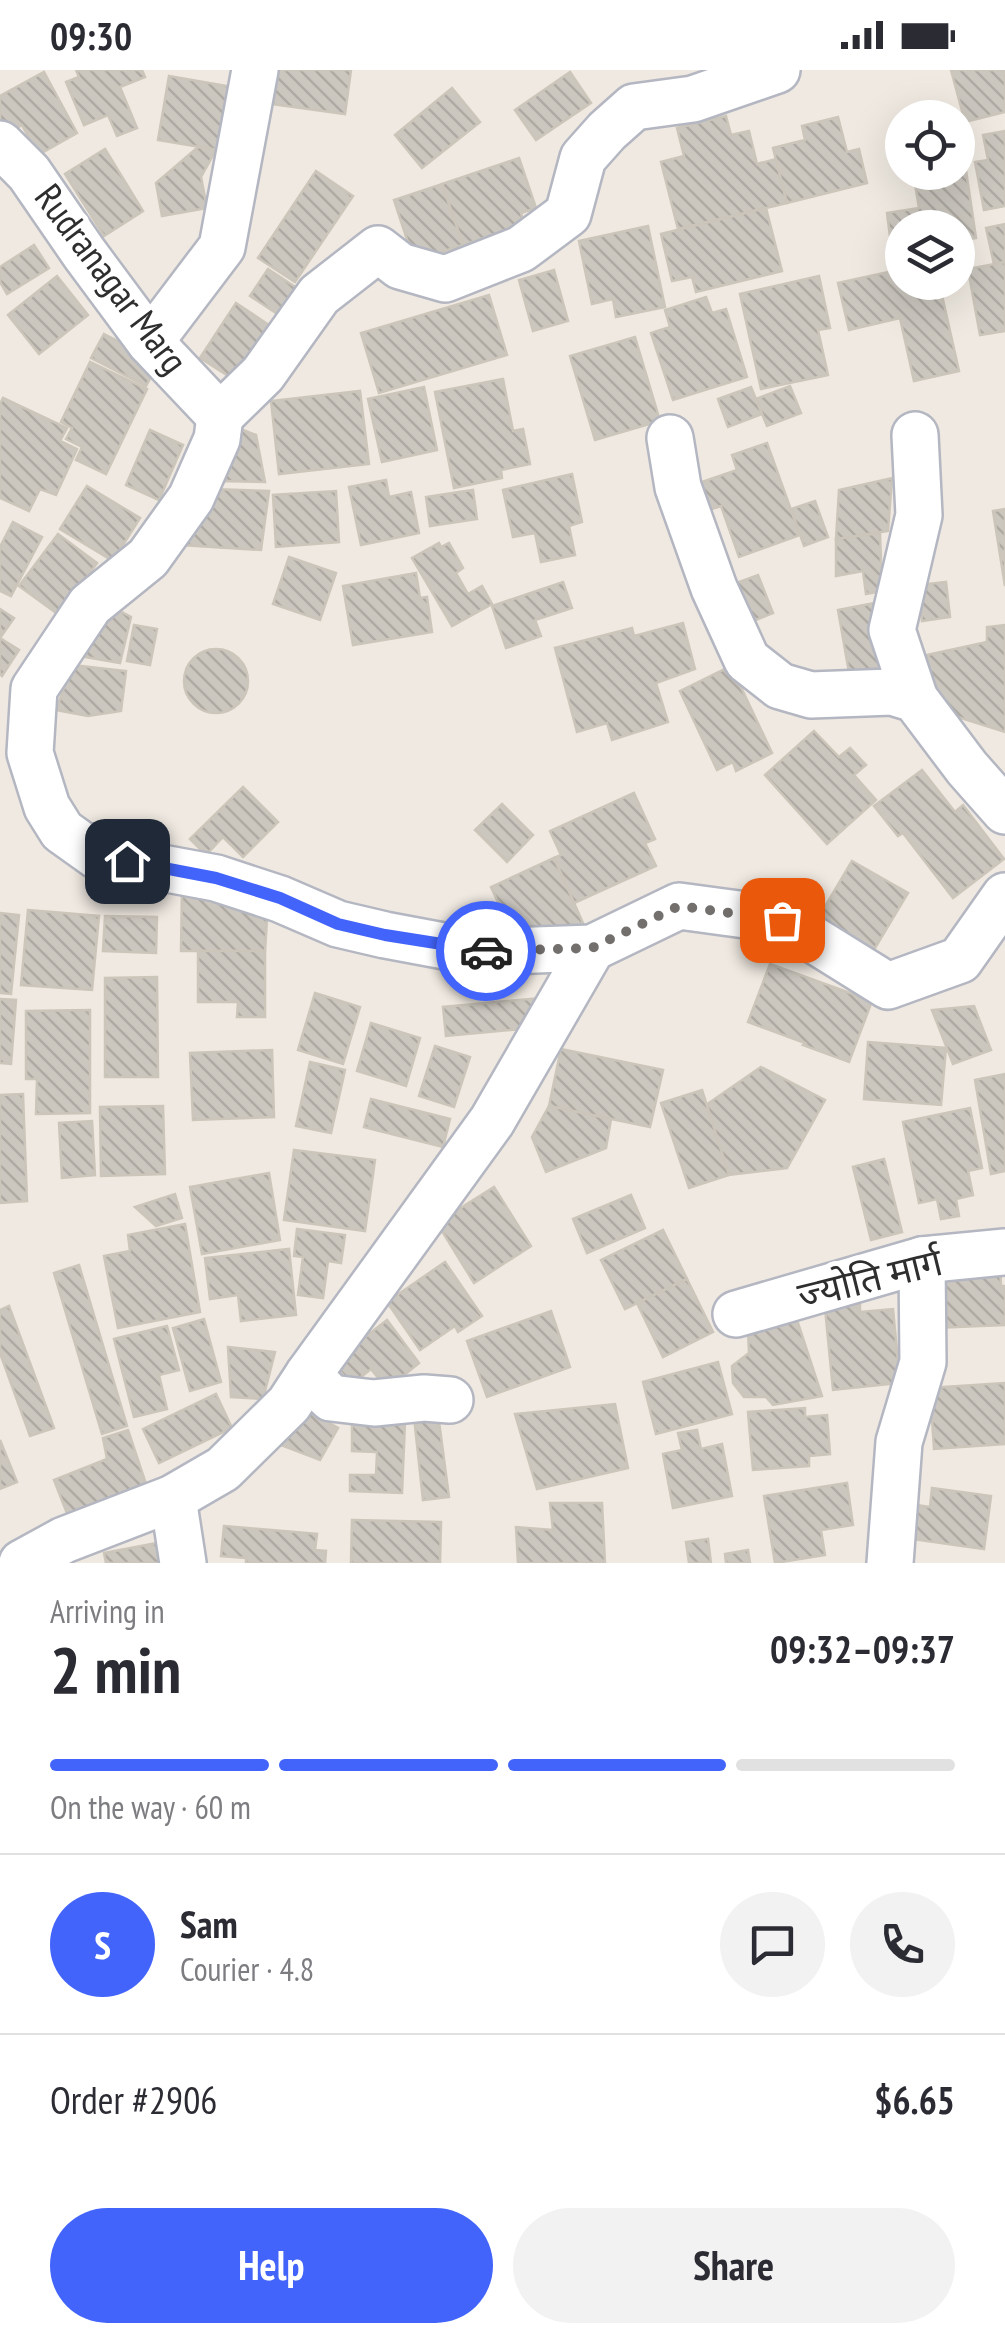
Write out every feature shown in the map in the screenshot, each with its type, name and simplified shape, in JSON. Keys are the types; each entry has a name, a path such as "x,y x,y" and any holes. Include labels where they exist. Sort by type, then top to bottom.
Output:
{"street":[{"path":"150,342 222,247 255,70"},
{"path":"777,70 693,99 634,108 607,130 583,158 568,214 521,248 445,280 400,266 378,249 320,296 262,374 220,416 217,440 191,498 148,558 90,605 34,689 30,753 47,808 62,831 98,856 216,878 280,898 338,924 476,952 592,948 679,906 782,920 888,986 960,960 1005,896"},
{"name":"Rudranagar Marg","path":"0,144 30,173 150,342 220,416"},
{"path":"915,436 919,514 892,630 915,700 1005,811"},
{"path":"670,438 678,488 714,588 747,660 780,686 811,695 892,692 915,700"},
{"path":"22,1563 64,1540 172,1498 223,1468 290,1404 492,1122 592,948"},
{"name":"ज्योति मार्ग","path":"736,1314 922,1260 1005,1252"},
{"path":"890,1563 899,1442 923,1362 922,1260"},
{"path":"308,1375 331,1398 374,1403 424,1398 450,1400"},
{"path":"172,1498 182,1563"}],"building":[{"path":"76,70 142,70 145,77 120,87 137,128 117,136 108,115 84,125 66,82 79,77"},
{"path":"275,70 351,70 345,114 271,104"},
{"path":"951,70 1005,70 1005,112 975,120 975,100 959,100"},
{"path":"44,72 77,133 38,155 22,125 7,134 0,121 0,96"},
{"path":"570,72 591,103 536,140 515,110"},
{"path":"169,76 238,88 230,152 158,140"},
{"path":"452,88 480,122 422,168 395,135"},
{"path":"726,116 731,135 749,131 757,164 776,159 787,203 678,229 661,162 684,156 677,128"},
{"path":"838,117 847,152 859,149 867,183 787,203 773,148 805,140 802,126"},
{"path":"1005,131 1005,206 984,210 975,162 988,160 983,135"},
{"path":"198,147 216,150 201,177 207,208 162,216 156,183"},
{"path":"105,149 143,211 104,236 65,174"},
{"path":"519,158 536,208 521,213 524,224 463,245 442,184"},
{"path":"316,171 353,196 295,282 258,258"},
{"path":"442,184 463,245 414,261 394,200"},
{"path":"916,190 969,190 972,210 906,210 919,208"},
{"path":"766,208 782,271 696,292 692,277 672,281 661,234"},
{"path":"1005,224 1005,262 994,264 986,228"},
{"path":"648,226 665,307 616,317 613,299 592,304 579,241"},
{"path":"34,245 49,268 7,294 0,282 0,267"},
{"path":"1005,262 1005,331 980,335 974,300 975,268"},
{"path":"268,269 297,288 279,315 250,296"},
{"path":"554,270 568,321 533,331 519,280"},
{"path":"885,273 885,300 943,300 959,371 914,381 900,318 849,330 838,283"},
{"path":"57,276 88,315 39,354 8,315"},
{"path":"819,276 830,328 818,330 828,375 761,389 740,294"},
{"path":"489,295 507,355 379,393 361,333"},
{"path":"706,297 712,313 726,309 747,377 673,400 651,333 670,327 665,310"},
{"path":"236,303 269,325 233,379 200,358"},
{"path":"104,334 159,362 146,386 91,358"},
{"path":"635,337 660,421 595,440 570,356"},
{"path":"90,362 147,389 106,474 76,460 82,447 66,439 72,428 61,422"},
{"path":"503,379 513,431 523,429 530,464 501,470 502,478 454,488 435,392"},
{"path":"790,386 801,413 767,426 756,399"},
{"path":"424,387 437,450 382,462 368,399"},
{"path":"751,387 762,414 728,427 718,399"},
{"path":"360,391 369,464 279,474 271,401"},
{"path":"3,398 67,428 60,441 77,449 56,495 40,489 29,511 0,498"},
{"path":"228,424 256,435 265,482 218,481"},
{"path":"150,430 183,445 159,500 126,485"},
{"path":"767,443 800,535 739,557 721,506 709,510 699,483 737,470 732,455"},
{"path":"572,474 582,522 569,526 575,555 541,562 535,533 513,537 503,490"},
{"path":"892,478 888,531 836,539 839,490"},
{"path":"386,480 389,497 411,492 419,533 361,545 349,487"},
{"path":"87,486 140,518 113,561 60,529"},
{"path":"211,489 269,491 261,550 182,545"},
{"path":"473,490 477,519 430,526 426,497"},
{"path":"336,491 339,542 276,547 273,495"},
{"path":"815,501 828,537 804,546 791,509"},
{"path":"1005,509 1005,586 993,511"},
{"path":"13,522 42,537 11,596 0,591 0,547"},
{"path":"880,533 882,591 866,594 863,571 836,576 836,539"},
{"path":"58,534 97,563 59,615 19,586"},
{"path":"439,543 441,547 449,543 463,568 456,573 468,594 482,586 492,604 452,626 412,558"},
{"path":"289,557 336,573 320,620 273,604"},
{"path":"416,573 420,598 427,597 432,632 353,645 343,586"},
{"path":"758,575 773,613 746,624 731,585"},
{"path":"563,582 572,608 535,620 541,636 506,648 492,606"},
{"path":"946,582 950,617 922,621 919,585"},
{"path":"880,602 894,672 850,678 838,610"},
{"path":"108,605 131,617 120,663 80,656"},
{"path":"0,609 14,618 0,638"},
{"path":"683,623 695,669 656,683 668,722 612,740 607,723 577,732 555,648 632,628 634,636"},
{"path":"134,625 157,629 150,665 127,661"},
{"path":"1005,625 1005,732 939,711 927,655 987,642 987,627"},
{"path":"0,638 19,650 2,676 0,674"},
{"path":"216,649 239,658 248,681 239,704 216,713 193,704 184,681 193,658"},
{"path":"72,665 126,671 121,711 88,716 56,710"},
{"path":"731,666 772,753 736,771 733,762 717,770 680,691"},
{"path":"814,731 839,757 850,748 866,765 854,775 876,800 827,844 765,775"},
{"path":"922,770 955,812 963,805 1004,859 953,898 903,833 898,836 874,806"},
{"path":"243,787 278,822 243,857 223,837 206,855 190,839"},
{"path":"634,793 655,839 645,843 656,866 574,903 554,858 561,855 550,831"},
{"path":"502,804 533,835 507,862 475,830"},
{"path":"554,858 583,923 540,942 516,942 491,887"},
{"path":"852,861 908,893 866,963 811,930"},
{"path":"182,889 211,893 267,919 265,951 181,951"},
{"path":"28,910 99,916 92,990 21,985"},
{"path":"0,913 19,915 11,994 0,993"},
{"path":"105,916 157,917 156,953 103,951"},
{"path":"198,951 265,951 265,1017 237,1017 238,1002 198,1002"},
{"path":"770,964 872,1001 849,1062 748,1022"},
{"path":"157,977 158,1077 105,1077 105,978"},
{"path":"315,993 360,1007 343,1064 298,1050"},
{"path":"540,998 542,1027 446,1036 443,1007"},
{"path":"0,999 16,1000 11,1064 0,1063"},
{"path":"974,1006 991,1050 953,1064 932,1010"},
{"path":"90,1010 90,1113 36,1114 37,1079 26,1079 26,1011"},
{"path":"371,1023 420,1038 406,1086 357,1071"},
{"path":"868,1042 946,1048 941,1105 864,1099"},
{"path":"435,1046 470,1057 454,1107 419,1096"},
{"path":"561,1049 663,1070 650,1127 549,1106"},
{"path":"272,1050 274,1117 193,1120 190,1053"},
{"path":"310,1062 345,1070 331,1133 296,1126"},
{"path":"761,1067 825,1100 787,1168 729,1175 706,1105"},
{"path":"1005,1074 1005,1171 991,1174 975,1080"},
{"path":"702,1090 729,1175 689,1188 661,1103"},
{"path":"23,1094 27,1201 0,1203 0,1095"},
{"path":"371,1099 450,1119 443,1147 364,1127"},
{"path":"163,1106 165,1174 101,1176 100,1107"},
{"path":"549,1106 611,1119 606,1148 546,1172 532,1137"},
{"path":"970,1108 982,1168 968,1171 973,1195 956,1199 959,1216 941,1219 937,1199 919,1203 903,1122"},
{"path":"92,1121 95,1175 62,1178 59,1123"},
{"path":"294,1150 375,1160 365,1231 284,1220"},
{"path":"884,1159 902,1232 871,1240 853,1167"},
{"path":"269,1173 280,1240 202,1254 190,1187"},
{"path":"494,1187 531,1246 474,1283 437,1223"},
{"path":"175,1194 182,1218 156,1226 135,1207"},
{"path":"631,1195 645,1228 587,1253 573,1219"},
{"path":"185,1224 200,1312 118,1328 104,1256 130,1251 128,1235"},
{"path":"297,1229 345,1235 341,1263 328,1261 323,1298 298,1295 303,1257 294,1256"},
{"path":"663,1230 687,1279 625,1309 601,1260"},
{"path":"289,1249 296,1315 241,1321 238,1295 210,1299 205,1258"},
{"path":"445,1262 482,1316 458,1332 455,1326 420,1350 387,1302"},
{"path":"1000,1262 1001,1286 1005,1286 1005,1325 934,1328 932,1264"},
{"path":"79,1265 127,1426 102,1434 54,1273"},
{"path":"687,1279 713,1332 663,1357 637,1303"},
{"path":"860,1304 860,1312 893,1309 900,1383 833,1390 825,1308"},
{"path":"9,1306 54,1428 30,1436 0,1353 0,1310"},
{"path":"551,1311 570,1367 487,1397 467,1341"},
{"path":"795,1314 822,1396 773,1405 766,1397 744,1397 733,1383 732,1366 749,1353 748,1330"},
{"path":"204,1319 221,1382 190,1391 173,1328"},
{"path":"387,1320 419,1363 387,1389 371,1369 351,1385 333,1362"},
{"path":"167,1326 179,1370 159,1375 167,1409 134,1417 114,1339"},
{"path":"228,1347 275,1352 263,1399 231,1397"},
{"path":"718,1362 732,1414 656,1434 643,1382"},
{"path":"1005,1383 1005,1444 934,1449 930,1388"},
{"path":"216,1394 232,1428 159,1463 143,1429"},
{"path":"615,1404 628,1468 537,1489 515,1414"},
{"path":"805,1408 805,1417 827,1415 830,1454 809,1456 809,1466 753,1470 748,1412"},
{"path":"312,1413 338,1428 320,1460 276,1443 290,1417"},
{"path":"438,1414 449,1497 423,1500 414,1417"},
{"path":"352,1420 405,1422 402,1493 350,1491 350,1475 376,1475 377,1452 352,1451"},
{"path":"128,1430 148,1490 68,1516 54,1480 107,1459 103,1438"},
{"path":"697,1430 701,1449 722,1444 732,1496 673,1508 663,1454 682,1450 678,1433"},
{"path":"0,1440 17,1482 0,1489"},
{"path":"847,1483 853,1525 821,1530 825,1555 775,1563 764,1496"},
{"path":"932,1488 991,1496 984,1549 905,1538 909,1504 930,1507"},
{"path":"550,1503 602,1503 605,1563 518,1563 516,1527 553,1530"},
{"path":"352,1520 441,1522 440,1563 351,1563"},
{"path":"224,1526 317,1534 315,1550 326,1551 325,1563 246,1563 246,1558 221,1556"},
{"path":"708,1539 711,1563 689,1563 686,1542"},
{"path":"162,1542 166,1563 106,1563 104,1553"},
{"path":"748,1550 750,1563 726,1563 725,1554"}],"way so far":[{"path":"486,951 592,948 679,906 782,920"}],"route":[{"path":"127,861 216,878 280,898 338,924 486,951"}]}
